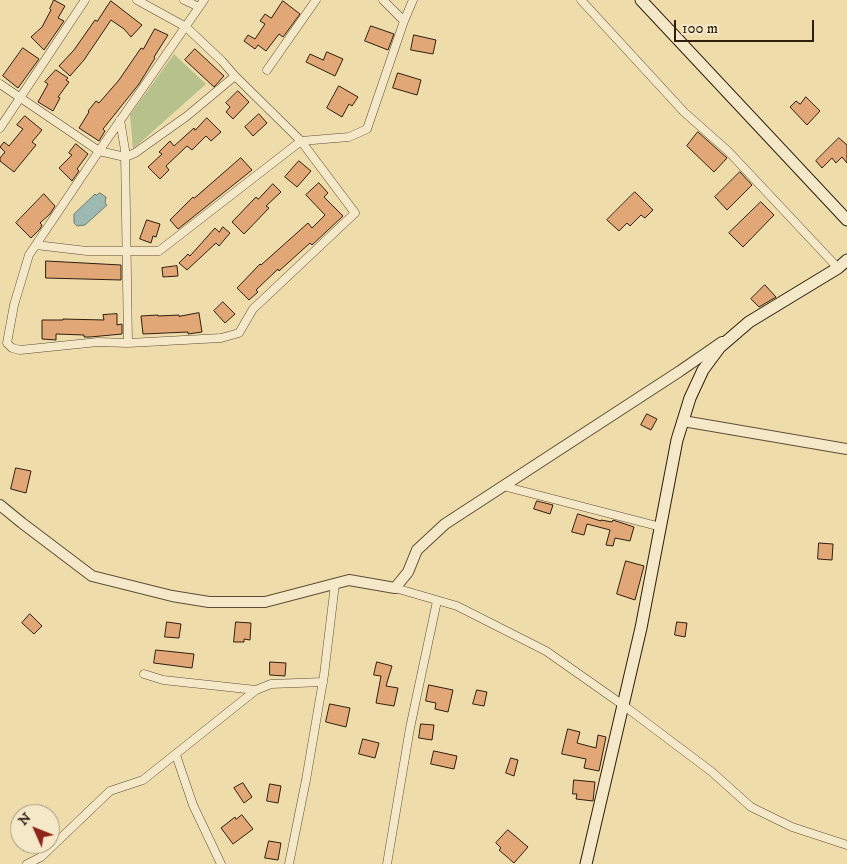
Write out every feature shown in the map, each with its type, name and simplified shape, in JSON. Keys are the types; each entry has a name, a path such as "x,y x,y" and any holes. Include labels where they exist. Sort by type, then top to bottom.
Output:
{"main road":[{"path":"641,0 847,220"},
{"path":"586,864 641,628 678,440 690,398 703,370 720,348 749,322 838,268 847,260"}],"street":[{"path":"0,128 85,0"},
{"path":"137,0 186,27 222,61 301,141 355,213 253,309 239,333 221,338 128,343 98,342 20,350 12,348 7,343 14,305 29,255 120,120 186,27 202,4 184,0"},
{"path":"267,70 316,0"},
{"path":"383,0 404,21"},
{"path":"36,245 87,251 159,252 301,141 349,137 367,129 404,21 414,0"},
{"path":"581,0 684,112 728,151 838,268"},
{"path":"0,84 99,151 125,157 135,153 187,116 235,76"},
{"path":"120,120 125,157 128,343"},
{"path":"395,588 408,572 417,550 445,524 680,371 749,322"},
{"path":"683,420 847,449"},
{"path":"503,486 660,527"},
{"path":"0,505 92,576 172,596 209,602 265,602 349,580 395,588 456,606 546,651 623,705 712,772 752,807 792,826 847,845"},
{"path":"289,864 323,682 334,584"},
{"path":"387,864 410,728 437,601"},
{"path":"144,674 163,680 256,690"},
{"path":"27,864 41,857 110,791 143,780 256,690 271,684 323,682"},
{"path":"176,755 193,805 221,864"}],"green space":[{"path":"174,54 206,84 133,149 130,115"}],"water":[{"path":"100,193 106,197 105,203 107,205 85,225 77,226 74,223 74,214 95,194"}],"building":[{"path":"54,0 65,6 58,18 64,21 44,50 31,37 42,27"},
{"path":"111,1 142,25 131,37 124,29 111,20 84,60 70,76 59,66 74,50"},
{"path":"283,1 300,14 283,37 279,34 266,51 258,45 255,49 244,41 248,35 255,39 265,24 260,21 265,14 271,18"},
{"path":"371,26 394,34 388,50 365,41"},
{"path":"155,29 168,35 139,84 103,129 105,131 99,141 79,128 88,111 96,101 99,103 119,80 141,48 143,49"},
{"path":"414,35 436,40 433,54 411,50"},
{"path":"23,48 39,59 18,88 3,76"},
{"path":"195,49 224,76 214,87 185,60"},
{"path":"327,52 343,59 335,76 306,62 310,54 323,60"},
{"path":"56,70 68,78 66,80 69,82 58,97 60,98 53,111 38,102 48,84 45,82"},
{"path":"398,73 421,80 417,95 393,88"},
{"path":"339,86 358,97 352,106 349,104 342,117 327,108"},
{"path":"238,91 249,102 233,119 226,112 230,107 226,103"},
{"path":"806,97 820,111 807,125 790,107 796,101 800,104"},
{"path":"259,114 267,123 253,136 245,127"},
{"path":"25,116 42,130 32,142 36,145 14,172 0,161 5,152 0,147 4,142 9,146 23,129 17,125"},
{"path":"207,118 221,132 211,141 206,136 192,150 187,146 166,166 169,170 160,179 148,167 162,154 159,152 170,141 174,146"},
{"path":"698,132 727,158 714,172 687,146"},
{"path":"839,138 847,145 847,163 842,157 836,163 832,158 822,168 816,161"},
{"path":"76,144 88,154 77,169 79,171 72,181 59,168 72,155 69,153"},
{"path":"241,158 252,170 178,229 170,220 193,197"},
{"path":"299,161 311,171 297,187 285,177"},
{"path":"740,172 752,185 727,210 715,197"},
{"path":"319,183 328,193 324,197 343,216 312,245 310,243 279,271 278,269 256,290 258,292 249,300 237,288 260,264 308,223 312,228 325,215 306,195"},
{"path":"273,184 281,192 266,206 269,208 244,234 232,222 256,197 258,199"},
{"path":"635,192 653,210 645,218 641,215 630,226 627,223 619,231 607,220"},
{"path":"44,194 55,206 50,214 40,223 42,225 40,229 31,238 16,223"},
{"path":"761,202 774,215 743,247 729,233"},
{"path":"147,220 160,224 156,237 153,236 151,243 140,239"},
{"path":"223,227 230,233 219,246 216,243 187,270 179,263 188,254 190,256 215,228 219,232"},
{"path":"46,261 121,265 121,280 46,278"},
{"path":"177,266 178,276 163,277 162,268"},
{"path":"765,285 776,297 759,307 751,299"},
{"path":"223,302 235,314 225,323 214,311"},
{"path":"199,313 202,332 188,334 188,332 143,334 141,316 179,316"},
{"path":"117,314 117,325 122,324 122,334 84,337 84,335 56,334 56,340 42,339 42,320 104,320 103,315"},
{"path":"647,414 657,419 651,430 641,425"},
{"path":"16,468 31,471 26,493 11,489"},
{"path":"537,501 553,505 550,514 534,509"},
{"path":"578,514 601,521 612,522 613,520 634,527 630,541 615,538 613,546 606,545 610,530 587,524 584,535 572,532"},
{"path":"819,543 833,544 832,560 818,559"},
{"path":"626,561 644,566 635,600 617,594"},
{"path":"30,614 42,626 34,634 22,623"},
{"path":"167,622 181,624 179,638 165,637"},
{"path":"236,622 251,623 250,640 244,639 244,642 234,642"},
{"path":"677,622 687,623 685,637 675,635"},
{"path":"156,650 194,654 192,668 154,663"},
{"path":"270,662 286,663 285,676 270,675"},
{"path":"377,662 392,666 386,686 398,688 394,706 376,703 381,676 374,675"},
{"path":"429,685 453,690 448,712 435,709 436,703 426,701"},
{"path":"477,690 487,692 484,706 473,704"},
{"path":"330,704 350,708 346,727 326,722"},
{"path":"421,724 434,725 432,740 419,738"},
{"path":"568,729 580,732 577,743 596,748 598,735 606,737 599,771 584,768 586,759 562,754"},
{"path":"363,739 379,743 375,758 359,754"},
{"path":"434,751 457,756 454,769 431,764"},
{"path":"511,758 518,760 514,776 506,773"},
{"path":"574,780 595,782 593,801 576,799 577,794 573,794"},
{"path":"243,783 252,797 244,803 234,788"},
{"path":"270,784 281,786 278,803 267,801"},
{"path":"242,815 253,829 233,844 221,828 235,817 236,819"},
{"path":"508,830 528,847 514,863 499,850 501,848 496,843"},
{"path":"269,841 281,843 278,860 265,858"}]}
